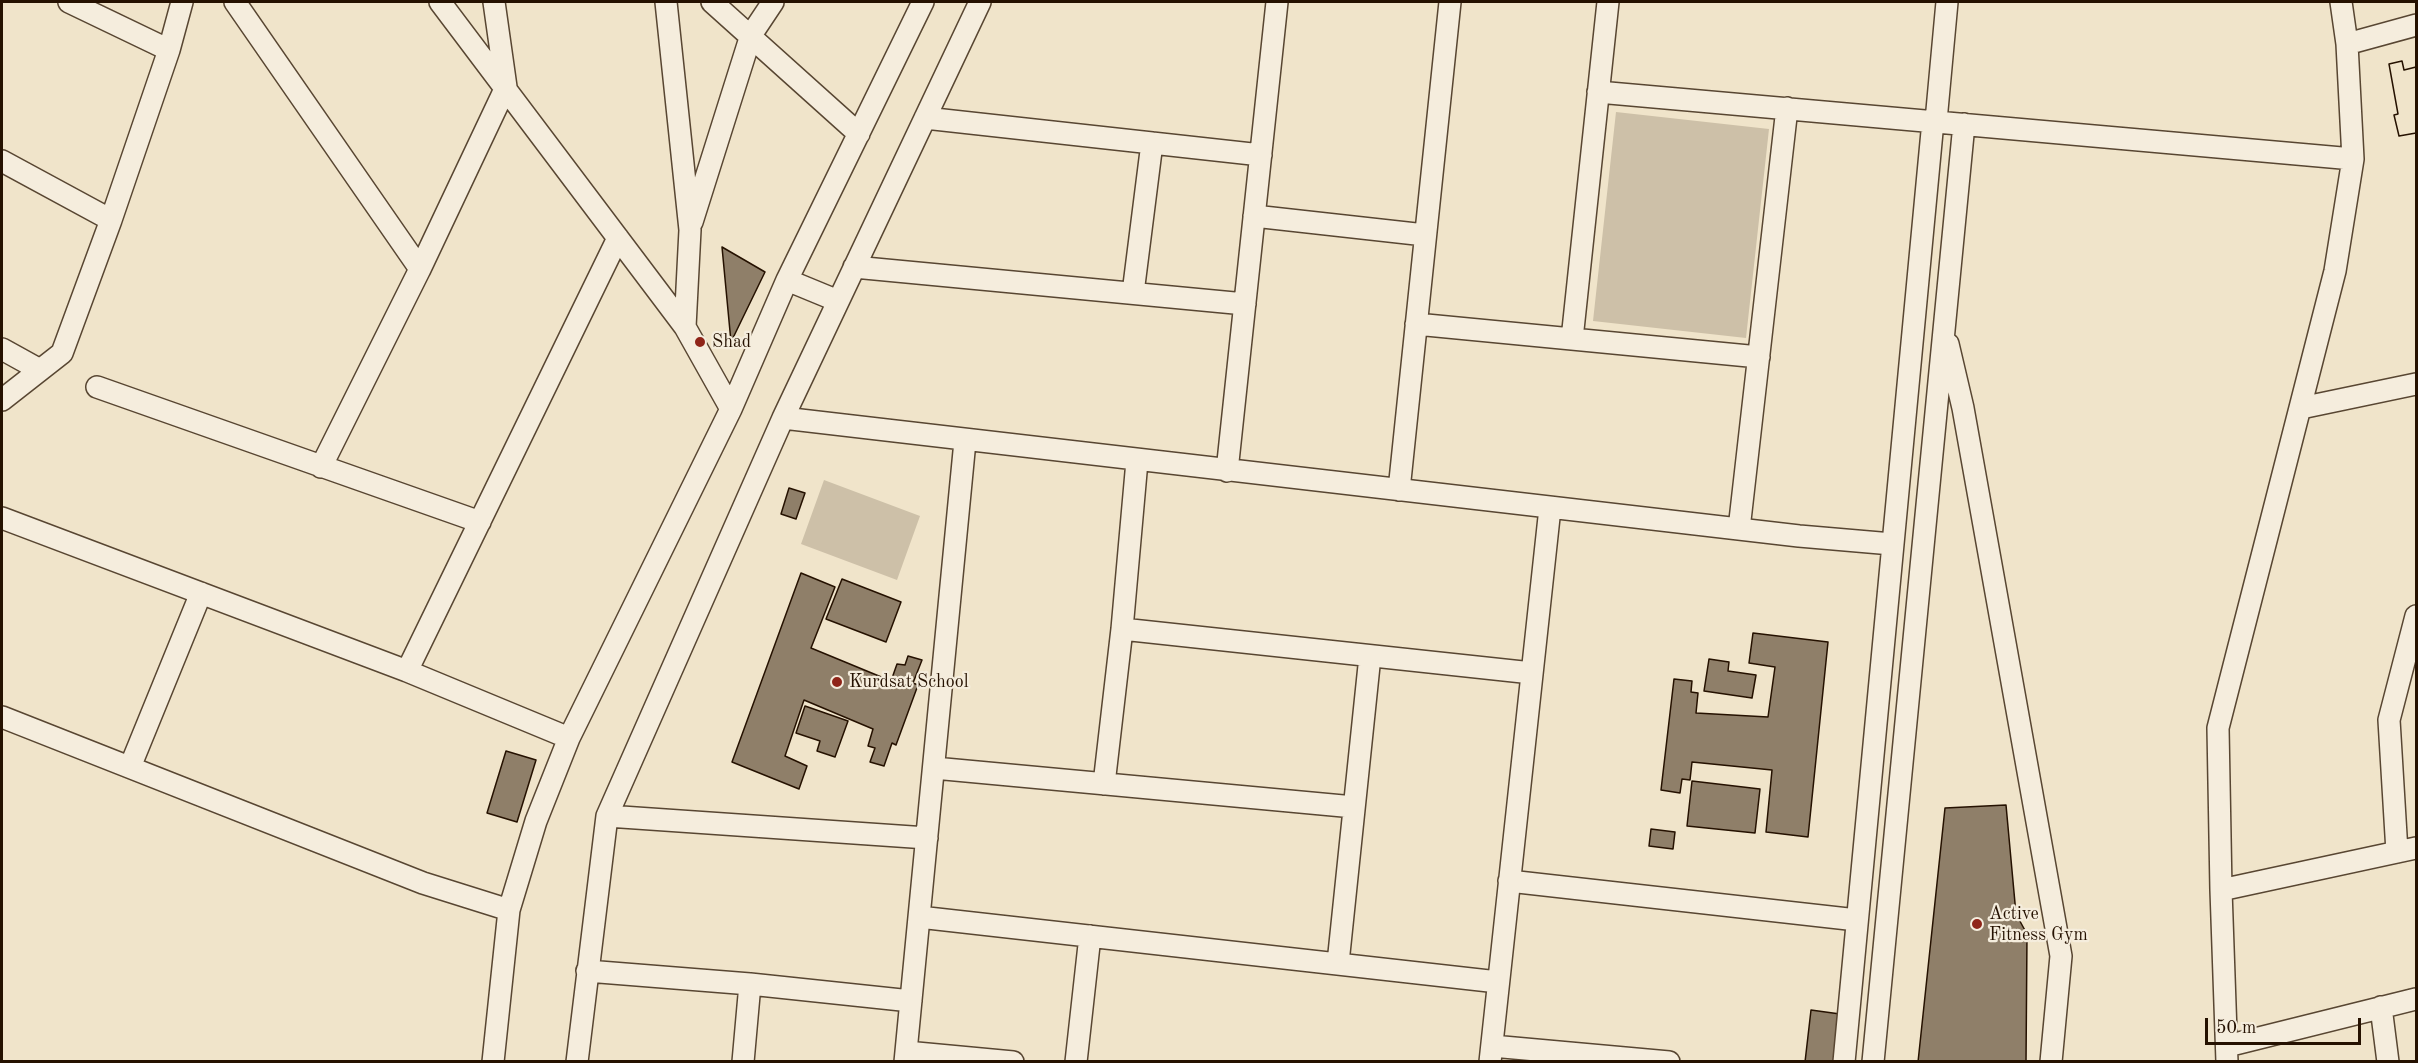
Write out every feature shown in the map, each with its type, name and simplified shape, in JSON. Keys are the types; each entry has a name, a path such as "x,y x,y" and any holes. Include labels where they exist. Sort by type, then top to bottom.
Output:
{"street":[{"path":"69,2 169,50"},
{"path":"2,400 62,353 111,220 169,50 182,2"},
{"path":"235,2 420,269"},
{"path":"440,2 685,327 731,409"},
{"path":"321,467 420,269 506,87 494,2"},
{"path":"666,2 690,230 685,327"},
{"path":"712,2 859,134"},
{"path":"690,230 751,35 773,2"},
{"path":"493,1062 509,910 536,821 569,738 731,409 788,280 923,2"},
{"path":"577,1062 607,816 783,418 980,2"},
{"path":"1227,471 1277,2"},
{"path":"1399,490 1450,2"},
{"path":"1572,339 1608,2"},
{"path":"1844,1062 1892,544 1947,2"},
{"path":"2341,2 2347,44 2353,159 2335,271 2218,728 2227,1054 2381,1007 2416,999"},
{"path":"2347,44 2416,26"},
{"path":"1598,92 2353,159"},
{"path":"1739,530 1787,108"},
{"path":"925,118 1261,154"},
{"path":"1873,1062 1964,124"},
{"path":"1133,293 1152,143"},
{"path":"2,161 111,220"},
{"path":"1254,216 1425,235"},
{"path":"407,671 618,237"},
{"path":"854,267 1245,304"},
{"path":"788,280 838,301"},
{"path":"1416,324 1760,357"},
{"path":"1944,327 1963,408 2061,956 2051,1062"},
{"path":"2,349 40,369"},
{"path":"2301,408 2416,384"},
{"path":"97,387 480,522"},
{"path":"783,418 1739,530 1892,544"},
{"path":"965,441 906,1057 1013,1062"},
{"path":"1104,784 1122,629 1137,461"},
{"path":"1551,508 1491,1054 1669,1062"},
{"path":"2,518 407,671 569,738"},
{"path":"130,767 201,593"},
{"path":"2221,890 2407,850 2388,720 2406,690 2416,616"},
{"path":"1122,629 1532,673"},
{"path":"1338,963 1370,656"},
{"path":"2,717 423,883 509,910"},
{"path":"934,768 1354,807"},
{"path":"607,816 927,838"},
{"path":"1509,881 1857,920"},
{"path":"919,917 1498,982"},
{"path":"1076,1062 1090,936"},
{"path":"587,971 750,984 911,1001"},
{"path":"743,1062 750,984"},
{"path":"2381,1007 2388,1062"}],"shaded area":[{"path":"1616,112 1769,129 1746,338 1593,321"},
{"path":"824,480 920,516 897,580 801,544"}],"building":[{"path":"2402,61 2404,70 2416,67 2416,133 2399,136 2394,115 2398,114 2389,64"},
{"path":"2402,61 2404,70 2416,67 2416,133 2399,136 2394,115 2398,114 2389,64"},
{"path":"722,247 765,272 731,342"},
{"path":"789,488 805,493 796,519 781,514"},
{"name":"Kurdsat School","path":"801,573 835,587 811,648 891,681 897,664 905,665 908,656 922,660 913,683 918,685 896,745 892,743 884,766 870,762 875,748 868,746 873,729 804,700 785,756 807,766 799,789 732,762"},
{"path":"842,579 901,602 886,642 826,619"},
{"path":"1753,633 1828,642 1808,837 1766,832 1772,770 1692,762 1690,780 1682,779 1680,793 1661,790 1674,679 1692,681 1691,692 1698,693 1696,713 1768,717 1775,667 1749,663"},
{"path":"1709,659 1729,662 1728,671 1756,675 1752,698 1704,691"},
{"path":"805,706 848,721 835,757 817,751 820,741 796,733"},
{"path":"506,751 536,760 517,822 487,813"},
{"path":"1692,781 1760,789 1755,833 1687,826"},
{"name":"Active Fitness Gym","path":"2006,805 2016,914 2027,934 2026,1062 1918,1062 1945,808"},
{"path":"1651,829 1675,832 1673,849 1649,846"},
{"path":"1811,1010 1840,1014 1835,1062 1805,1062"}],"place":[{"name":"Shad","path":"700,342"},
{"name":"Kurdsat School","path":"837,682"},
{"name":"Active Fitness Gym","path":"1977,924"}]}
